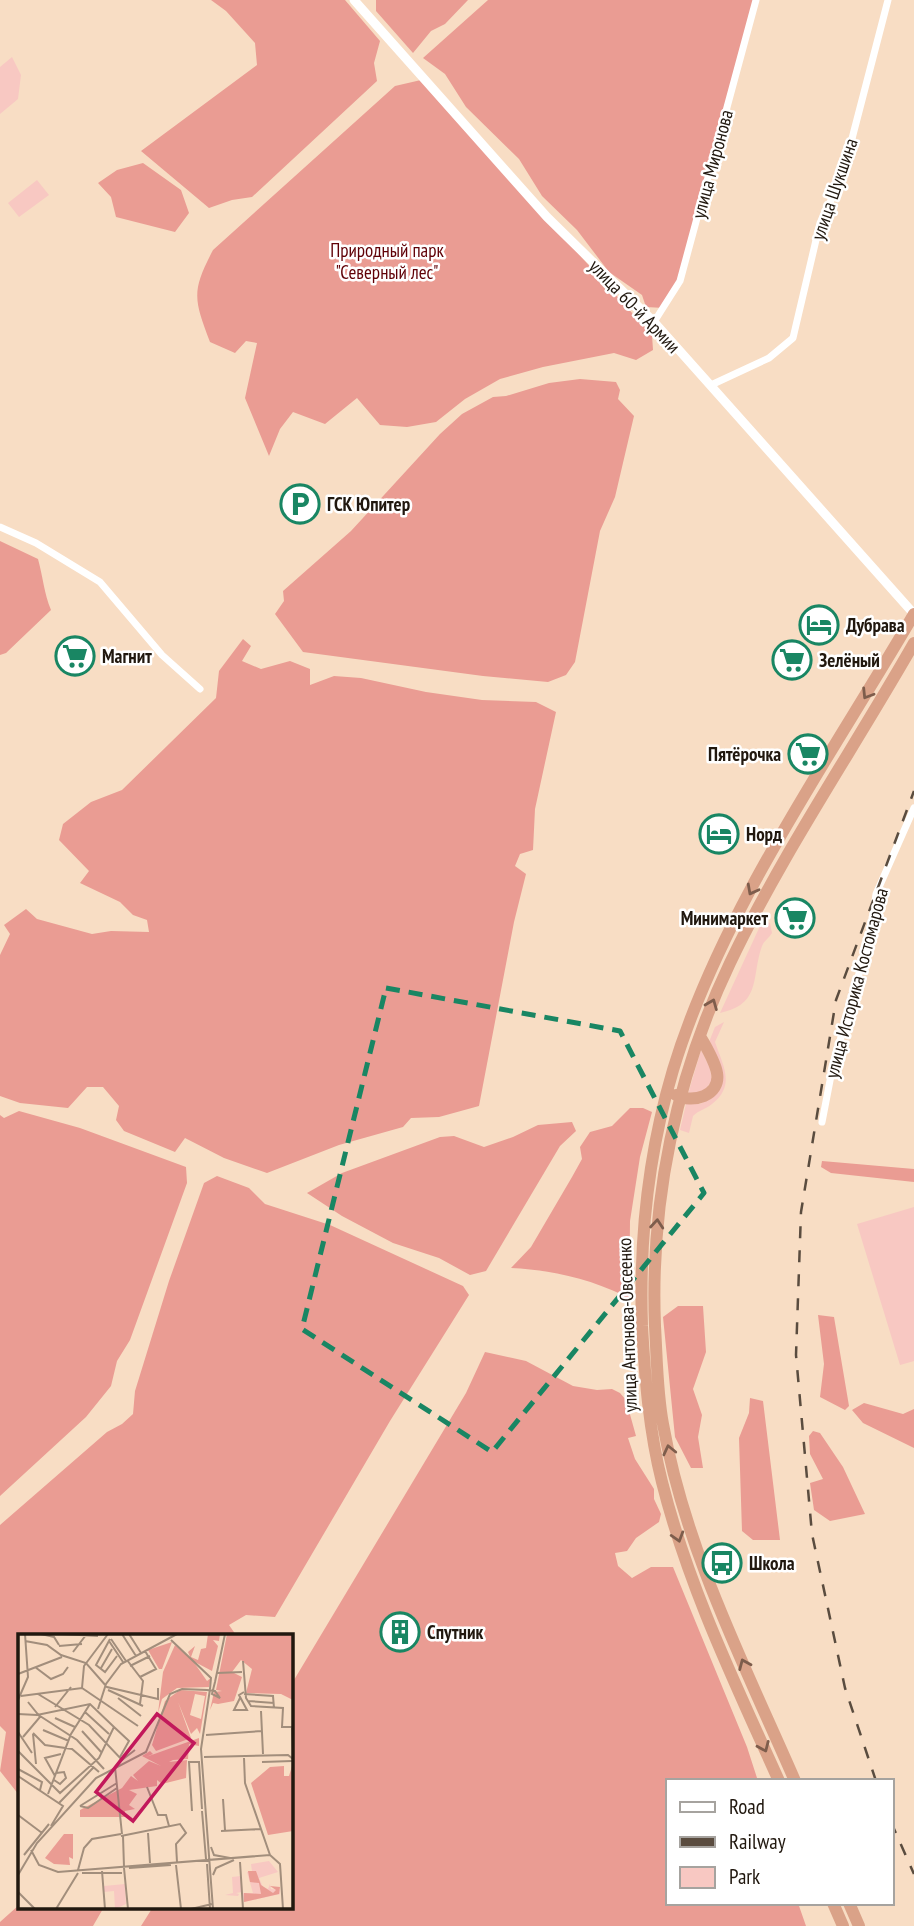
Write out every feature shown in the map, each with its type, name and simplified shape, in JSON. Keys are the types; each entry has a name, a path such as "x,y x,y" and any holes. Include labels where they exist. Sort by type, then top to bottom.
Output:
{"highway":[{"name":"улица Антонова-Овсеенко","path":"778,1779 699,1601 662,1482 651,1425 644,1359 640,1282 643,1219 669,1083 681,1046 715,964 767,862 914,614"},
{"name":"улица Антонова-Овсеенко","path":"794,1779 695,1541 675,1478 662,1423 657,1358 654,1280 657,1219 666,1159 681,1098 700,1036 728,966 752,918 914,643"},
{"path":"669,1083 672,1091 681,1098 691,1100 710,1092 716,1083 716,1070 700,1036"},
{"path":"834,1905 843,1926"},
{"path":"850,1905 859,1926"}],"street":[{"name":"улица 60-й Армии","path":"354,0 547,217 654,322 914,614"},
{"name":"улица Миронова","path":"654,322 680,281 756,0"},
{"name":"улица Шукшина","path":"711,385 769,358 793,338 820,223 842,177 888,0"},
{"path":"0,527 36,543 100,582 162,655 200,689"},
{"name":"улица Историка Костомарова","path":"822,1122 833,1065 870,935 876,894 914,808"}],"highlighted area":[{"path":"386,988 620,1031 704,1193 492,1452 302,1329"}],"green space":[{"path":"211,0 345,0 380,41 374,63 377,81 252,197 209,208 141,151 257,65 255,43 226,11"},
{"path":"376,0 468,0 445,24 431,31 413,53 376,11"},
{"path":"488,0 756,0 680,281 664,308 646,307 642,295 609,272 577,230 542,196 519,159 466,107 445,74 423,58"},
{"path":"12,57 21,75 18,99 0,114 0,67"},
{"name":"Природный парк \"Северный лес\"","path":"421,80 652,335 653,350 636,360 614,353 543,367 500,379 465,399 436,422 407,427 380,425 357,398 325,424 293,412 280,429 269,456 245,398 257,343 246,341 235,353 210,342 198,305 201,276 213,250 395,86"},
{"path":"143,163 181,190 189,213 175,232 116,217 111,197 98,183 117,170"},
{"path":"37,180 49,195 19,217 8,203"},
{"path":"580,379 616,382 620,390 618,399 634,416 615,497 600,531 575,662 566,675 548,682 303,652 275,614 284,601 283,591 351,531 440,434 462,414 493,397 506,396 549,383"},
{"path":"0,541 38,559 51,610 6,653 0,655"},
{"path":"243,639 251,646 242,661 261,669 290,661 310,669 310,685 334,676 361,678 426,692 482,700 536,702 556,712 535,809 533,850 520,854 515,866 526,874 514,922 479,1106 439,1117 411,1118 403,1127 339,1145 267,1173 224,1158 185,1138 175,1152 124,1131 116,1120 119,1106 103,1087 87,1087 68,1108 20,1103 0,1096 0,955 10,934 4,925 26,909 37,919 92,934 111,931 149,932 147,920 133,915 120,902 80,883 89,871 59,840 63,824 91,802 122,790 216,698 219,671"},
{"path":"765,921 770,923 772,933 762,946 753,988 743,1003 720,1013 760,926"},
{"path":"724,1022 715,1042 726,1075 724,1090 712,1104 693,1116 689,1133 680,1130 686,1104 700,1104 714,1096 709,1042 715,1027"},
{"path":"701,1050 710,1068 712,1081 702,1093 688,1094"},
{"path":"630,1108 643,1108 652,1112 640,1157 630,1221 629,1317 623,1295 609,1289 568,1276 511,1268 531,1247 572,1177 582,1159 580,1147 590,1132 612,1126"},
{"path":"19,1111 80,1128 186,1167 187,1183 130,1340 117,1361 111,1386 86,1417 0,1496 0,1115 4,1118"},
{"path":"572,1122 576,1131 560,1146 486,1271 470,1275 439,1258 393,1243 342,1216 307,1193 342,1173 440,1137 454,1136 484,1147 538,1125"},
{"path":"822,1161 914,1169 914,1182 831,1173 821,1167"},
{"path":"217,1176 249,1188 265,1204 330,1225 463,1286 469,1295 390,1421 275,1617 246,1615 229,1625 235,1634 18,1634 18,1794 0,1771 6,1732 0,1726 0,1525 107,1432 133,1414 135,1391 169,1281 204,1183"},
{"path":"914,1207 914,1361 900,1365 857,1224"},
{"path":"678,1306 703,1306 706,1352 693,1389 702,1415 698,1437 703,1468 691,1468 675,1437 663,1317"},
{"path":"818,1315 834,1317 849,1406 845,1410 820,1397 824,1364"},
{"path":"485,1352 526,1361 573,1386 597,1390 612,1389 626,1400 636,1436 628,1438 635,1459 654,1489 654,1499 661,1514 659,1522 636,1538 627,1551 615,1553 618,1566 632,1578 651,1567 673,1567 747,1747 757,1779 666,1779 666,1905 799,1905 806,1926 141,1926 152,1909 292,1909 292,1683 466,1393"},
{"path":"750,1398 763,1401 780,1540 753,1540 742,1531 739,1438 749,1413"},
{"path":"864,1403 903,1414 914,1409 914,1448 863,1423 852,1410"},
{"path":"813,1431 820,1433 843,1467 865,1514 830,1521 814,1510 810,1483 823,1479 810,1454 809,1436"},
{"path":"18,1906 18,1909 103,1909 93,1926 0,1926 0,1922"}],"railway":[{"path":"875,1779 845,1688 812,1534 796,1355 801,1212 836,1000 914,791"},
{"path":"893,1827 914,1874"}],"place":[{"name":"ГСК Юпитер","path":"300,504"},
{"name":"Дубрава","path":"819,625"},
{"name":"Магнит","path":"75,656"},
{"name":"Зелёный","path":"792,660"},
{"name":"Пятёрочка","path":"808,754"},
{"name":"Норд","path":"719,834"},
{"name":"Минимаркет","path":"795,918"},
{"name":"Школа","path":"722,1563"},
{"name":"Спутник","path":"400,1632"}]}
